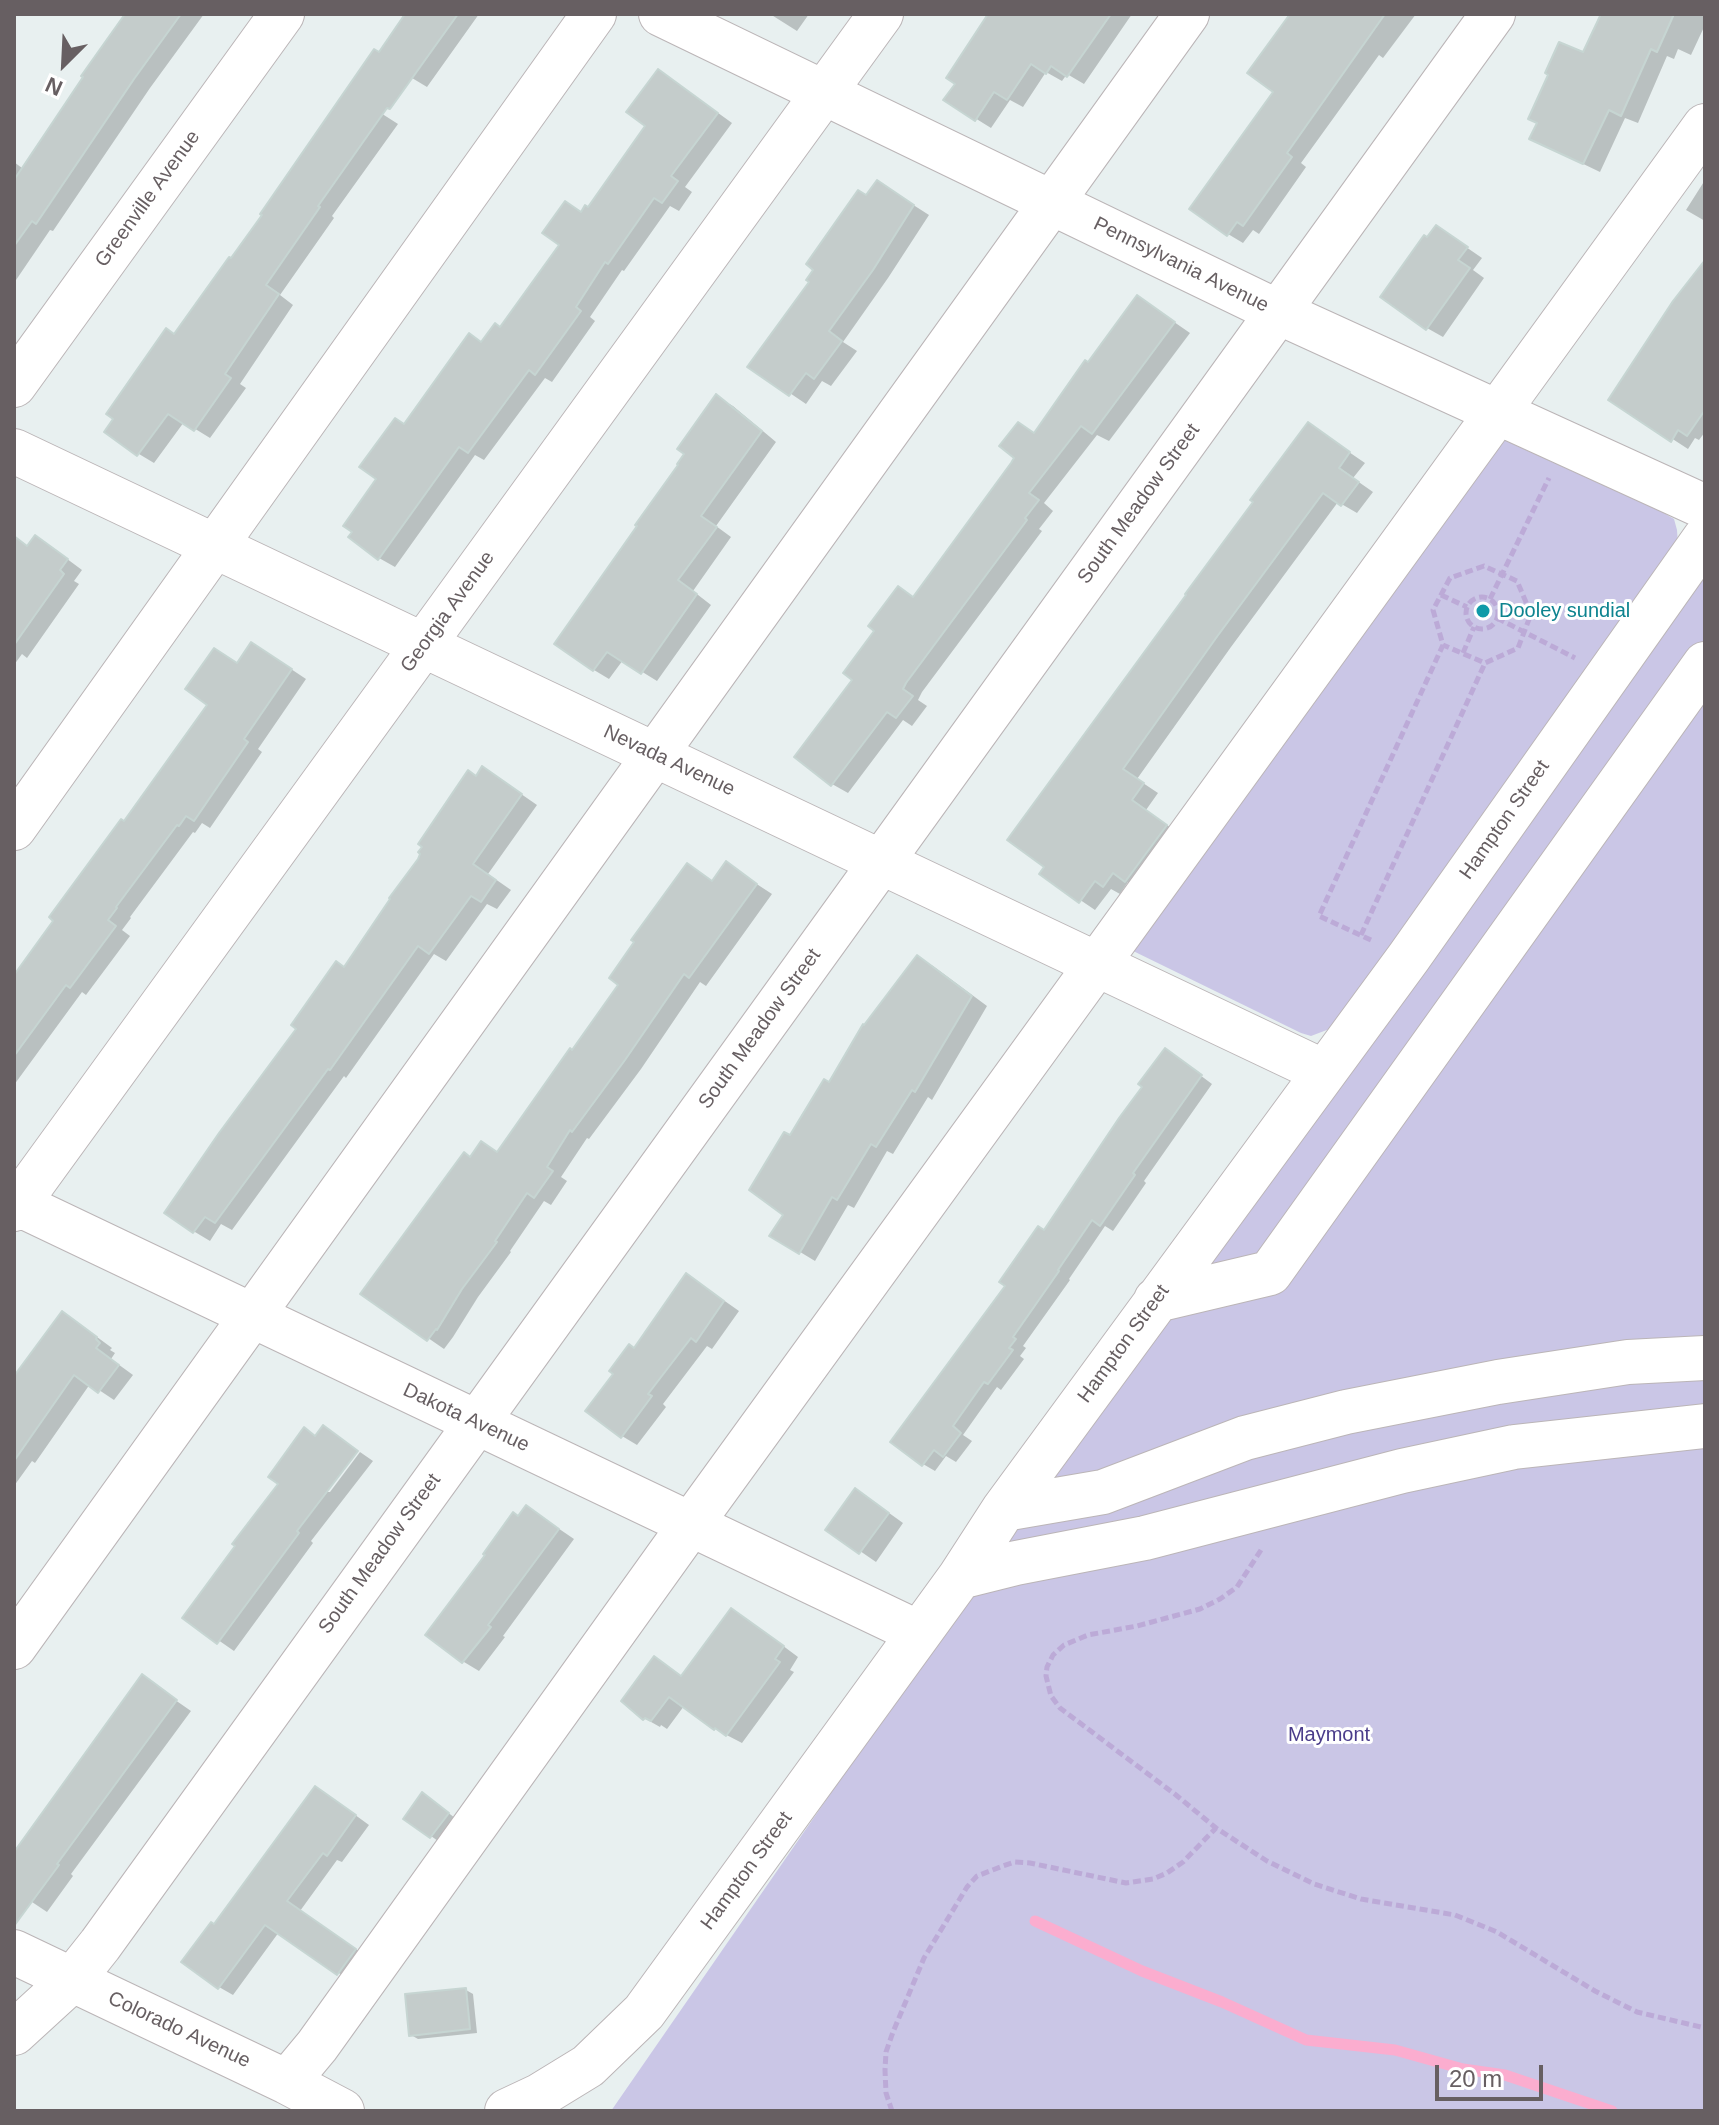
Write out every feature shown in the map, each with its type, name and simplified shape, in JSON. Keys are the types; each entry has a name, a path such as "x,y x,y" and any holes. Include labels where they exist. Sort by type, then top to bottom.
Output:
{"street":[{"name":"Greenville Avenue","path":"14,385 282,14"},
{"path":"14,828 594,14"},
{"name":"Pennsylvania Avenue","path":"661,14 1278,312 1705,507"},
{"name":"Georgia Avenue","path":"15,1205 881,14"},
{"path":"14,1647 1187,14"},
{"name":"South Meadow Street","path":"14,2033 73,1979 106,1937 1493,14"},
{"path":"287,2082 317,2046 691,1524 1705,126"},
{"name":"Nevada Avenue","path":"14,451 1324,1072"},
{"name":"Hampton Street","path":"507,2111 539,2096 588,2066 644,2012 960,1577 1004,1509 1409,957 1705,538"},
{"path":"1156,1300 1270,1273 1705,664"},
{"name":"Dakota Avenue","path":"15,1205 919,1633"},
{"path":"1004,1509 1103,1492 1245,1438 1346,1412 1513,1379 1628,1362 1705,1358"},
{"path":"960,1577 1145,1538 1402,1471 1514,1447 1705,1426"},
{"name":"Colorado Avenue","path":"14,1952 342,2111"}],"path":[{"path":"1490,599 1552,471"},
{"path":"1484,566 1517,581 1531,614 1518,648 1485,663 1361,935 1319,916 1443,645 1433,610 1441,595 1450,578 1484,566"},
{"path":"1441,595 1467,607"},
{"path":"1477,597 1490,599 1498,609 1497,618 1488,628 1474,627 1467,620 1465,611 1469,602 1477,597"},
{"path":"1497,618 1608,675"},
{"path":"1463,653 1474,627"},
{"path":"1443,645 1485,663"},
{"path":"1278,1505 1260,1553 1248,1573 1237,1587 1220,1599 1137,1626 1088,1635 1064,1645 1053,1655 1046,1676 1051,1696 1060,1708 1216,1828 1267,1861 1314,1884 1361,1899 1455,1915 1497,1932 1595,1991 1637,2012 1705,2028"},
{"path":"892,2111 886,2093 885,2070 886,2052 893,2032 924,1958 967,1887 977,1876 1015,1862 1077,1871 1106,1879 1138,1882 1153,1879 1183,1862 1216,1828"}],"green space":[{"path":"1502,439 1674,519 1678,545 1332,1028 1311,1036 1301,1033 1127,948"},
{"name":"Maymont","path":"1705,529 1705,2111 611,2111 1409,957"}],"building":[{"path":"125,14 181,14 36,224 32,221 14,246 14,180"},
{"path":"405,14 458,14 390,109 387,108 266,285 279,294 225,374 231,378 194,431 168,414 137,456 104,432 113,419 106,414 166,328 174,334 231,258 374,49 379,52"},
{"path":"988,14 1111,14 1067,77 1051,66 1046,74 1031,64 1007,100 994,92 975,121 943,100 955,84 946,78"},
{"path":"1290,14 1385,14 1287,153 1292,157 1243,226 1237,222 1227,236 1189,209 1273,92 1247,73"},
{"path":"1601,14 1674,14 1657,52 1651,49 1621,116 1609,110 1583,164 1529,139 1537,123 1528,119 1559,42 1583,52"},
{"path":"658,69 718,113 671,176 678,181 662,203 654,198 608,264 605,262 576,307 581,311 535,375 529,370 468,453 459,447 378,560 348,537 352,532 343,526 376,479 359,467 395,418 404,424 469,333 481,342 495,323 500,327 559,245 542,233 565,201 581,212 585,205 588,207 645,126 626,112"},
{"path":"877,180 914,205 829,331 842,341 814,379 806,373 789,396 747,367 809,282 806,280 813,270 806,264 858,190 866,195"},
{"path":"1436,225 1468,247 1458,260 1470,268 1426,330 1380,297 1424,235 1427,237"},
{"path":"1705,260 1705,410 1687,436 1678,430 1671,442 1608,400 1673,301"},
{"path":"1137,295 1175,322 1092,434 1081,426 1029,493 1039,500 1025,518 1027,520 906,683 903,689 913,696 896,718 887,712 831,786 794,757 852,680 843,673 874,631 868,626 898,586 913,597 1014,458 999,446 1018,422 1034,433 1085,360 1088,362"},
{"path":"716,394 762,431 701,516 717,527 678,580 697,594 641,674 607,652 593,671 554,644 678,465 684,454 677,449"},
{"path":"1308,422 1350,452 1339,468 1359,482 1341,506 1323,493 1123,769 1144,783 1132,800 1167,825 1125,882 1113,873 1103,887 1095,881 1079,903 1039,874 1044,867 1007,840"},
{"path":"35,535 68,559 60,570 64,574 14,645 14,536 27,546"},
{"path":"251,642 292,669 244,739 248,742 194,821 186,816 177,825 108,920 116,926 70,988 66,985 14,1056 14,975 53,921 49,917 121,819 124,821 207,705 185,689 214,648 237,663"},
{"path":"482,766 522,794 473,864 496,880 481,902 471,896 429,954 418,946 215,1223 205,1217 193,1233 164,1213 296,1029 291,1025 336,961 344,967 418,859 422,847 418,844 468,770 476,776"},
{"path":"726,861 757,884 689,978 684,974 625,1060 572,1132 570,1130 547,1167 553,1171 534,1198 527,1193 437,1330 427,1341 360,1294 464,1152 470,1157 481,1141 497,1152 618,985 609,978 634,942 631,940 687,863 712,881"},
{"path":"917,955 972,996 915,1092 912,1090 876,1147 871,1144 837,1200 832,1197 799,1254 769,1236 783,1215 749,1190 784,1132 790,1135 824,1079 829,1082 863,1024"},
{"path":"1165,1048 1202,1075 1100,1226 1092,1220 1058,1270 1013,1337 1016,1339 1009,1348 1013,1350 988,1384 984,1382 953,1426 961,1433 943,1457 934,1450 922,1466 890,1442 1005,1286 999,1282 1038,1226 1044,1230 1142,1087 1138,1084"},
{"path":"686,1273 724,1301 696,1342 691,1338 648,1394 652,1396 621,1438 585,1411 613,1374 609,1371 629,1344 634,1348"},
{"path":"62,1311 97,1337 100,1343 96,1348 119,1365 98,1393 74,1375 14,1461 14,1376"},
{"path":"323,1425 358,1451 217,1644 182,1618 235,1546 232,1544 278,1484 268,1477 304,1427 315,1436"},
{"path":"855,1488 889,1513 859,1554 825,1530"},
{"path":"526,1505 559,1529 462,1663 425,1635 513,1512 518,1516"},
{"path":"731,1608 784,1646 775,1659 780,1662 726,1736 669,1697 651,1721 643,1720 621,1701 654,1656 681,1676"},
{"path":"142,1674 177,1700 14,1926 14,1852"},
{"path":"315,1786 356,1815 327,1856 323,1853 287,1901 356,1949 337,1975 265,1925 218,1989 181,1962 211,1922 214,1924"},
{"path":"422,1792 449,1813 430,1838 403,1819"},
{"path":"466,1988 470,2029 409,2036 405,1994"}],"waterway":[{"path":"1035,1921 1142,1971 1222,2002 1306,2040 1395,2050 1463,2069 1505,2075 1612,2111"}],"place":[{"name":"Dooley sundial","path":"1483,611"}]}
